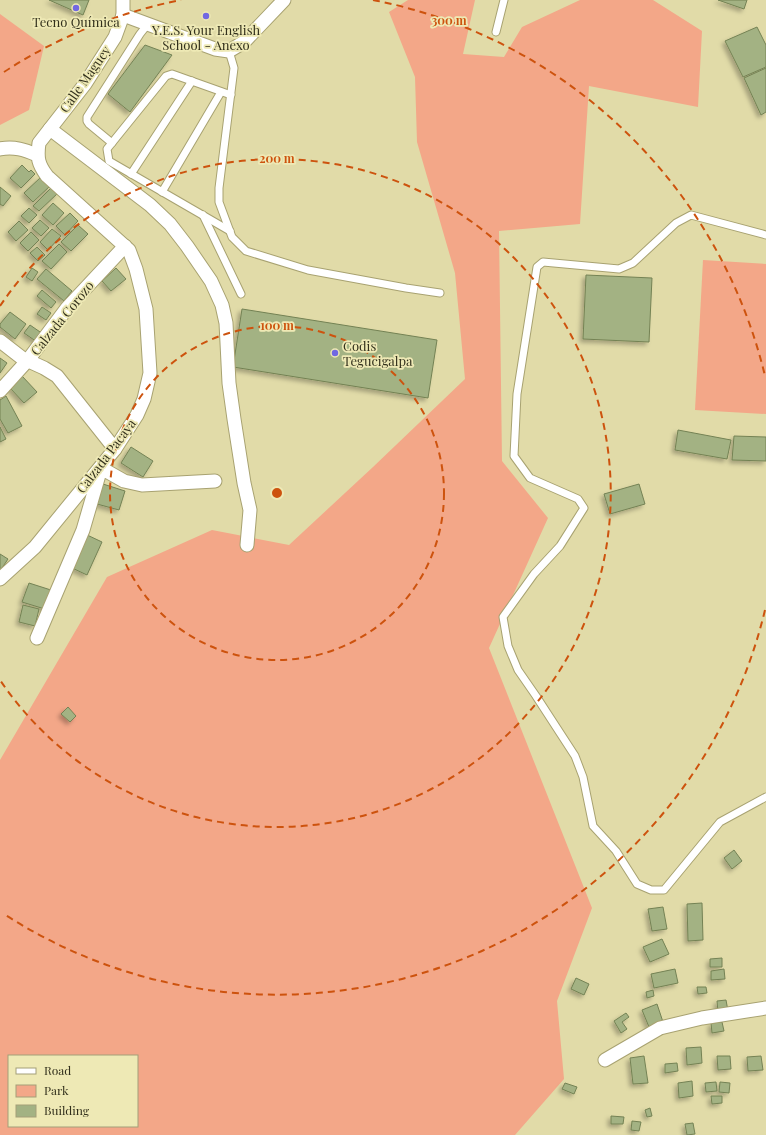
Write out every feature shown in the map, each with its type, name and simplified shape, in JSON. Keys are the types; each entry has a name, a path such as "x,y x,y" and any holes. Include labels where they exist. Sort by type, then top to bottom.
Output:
{"street":[{"name":"Calle Maguey","path":"38,155 39,143 85,84 115,37 123,15 123,0"},
{"path":"123,15 215,49 228,51 244,42 284,0"},
{"path":"50,129 150,206 170,224 188,246 211,280 222,305 226,323 234,419 244,483 250,510 247,545"},
{"path":"0,149 22,149 38,155"},
{"name":"Calzada Pacaya","path":"0,579 36,547 115,449 137,415 144,399 150,373 146,309 136,269 129,250 47,176 40,166 38,155"},
{"name":"Calzada Corozo","path":"0,391 28,360 67,308 125,246"},
{"path":"0,341 22,358 57,376 115,449"},
{"path":"37,638 83,530 101,468 124,482 142,485 215,481"},
{"path":"605,1060 660,1028 702,1018 766,1008"}],"lane":[{"path":"496,32 504,0"},
{"path":"112,143 89,124 87,117 140,34 148,24"},
{"path":"228,51 234,68 219,202 232,237 246,251 308,270 406,288 440,292"},
{"path":"230,95 172,74 166,76 107,149 109,161 230,231"},
{"path":"131,174 192,81"},
{"path":"162,192 221,92"},
{"path":"766,235 691,215 676,223 633,263 626,267 618,269 543,262 536,267 517,394 514,456 530,478 578,499 584,508 560,546 534,574 503,617 508,646 518,670 575,756 582,777 594,826 616,851 637,884 651,890 664,890 720,822 766,797"},
{"path":"203,216 240,294"}],"green space":[{"path":"408,0 475,0 463,54 504,57 522,27 580,0 653,0 702,31 698,107 589,86 580,224 499,231 502,461 548,518 489,648 592,908 557,1001 564,1079 515,1135 0,1135 0,760 107,577 212,530 289,545 465,379 455,273 417,142 415,77 389,12"},
{"path":"0,14 44,46 29,110 0,125"},
{"path":"703,260 766,264 766,414 695,410"}],"building":[{"name":"Tecno Química","path":"49,0 89,0 83,15"},
{"path":"718,0 747,0 744,9"},
{"path":"757,27 766,45 766,67 743,77 725,41"},
{"path":"145,45 172,55 130,112 108,94"},
{"path":"766,68 766,112 761,115 744,78"},
{"path":"22,165 29,172 31,170 35,174 21,188 10,178"},
{"path":"41,177 50,186 33,202 24,193"},
{"path":"0,187 11,196 3,206 0,204"},
{"path":"52,187 58,193 39,211 33,206"},
{"path":"53,203 64,213 53,225 42,215"},
{"path":"29,208 37,215 29,223 21,216"},
{"path":"70,213 78,221 65,235 56,226"},
{"path":"40,220 49,228 41,236 32,228"},
{"path":"19,221 28,230 16,241 8,232"},
{"path":"78,225 88,234 71,251 61,242"},
{"path":"52,229 61,236 48,250 40,242"},
{"path":"31,232 39,240 28,251 20,243"},
{"path":"59,244 67,252 51,269 42,261"},
{"path":"37,247 45,255 38,261 30,253"},
{"path":"32,268 38,272 32,281 26,277"},
{"path":"116,268 126,279 111,291 102,281"},
{"path":"46,269 72,291 64,301 37,279"},
{"path":"586,275 652,278 649,342 583,339"},
{"path":"42,290 56,302 51,308 37,296"},
{"path":"42,307 51,313 46,320 37,314"},
{"name":"Codis Tegucigalpa","path":"242,309 437,340 428,398 233,367"},
{"path":"10,312 26,324 15,339 0,327 0,324"},
{"path":"30,325 43,334 37,342 24,333"},
{"path":"0,358 7,363 0,373"},
{"path":"22,376 37,392 24,403 10,388"},
{"path":"6,396 22,426 8,433 0,419 0,400"},
{"path":"0,427 6,439 0,442"},
{"path":"678,430 731,440 727,459 675,450"},
{"path":"734,436 766,437 766,461 732,460"},
{"path":"131,447 153,461 143,477 121,463"},
{"path":"103,484 125,491 119,510 97,504"},
{"path":"639,484 645,504 610,514 604,494"},
{"path":"85,534 102,542 87,575 70,567"},
{"path":"0,554 8,559 0,571"},
{"path":"29,583 54,591 48,610 22,602"},
{"path":"23,605 39,609 35,626 19,622"},
{"path":"68,707 76,716 70,722 61,714"},
{"path":"734,850 742,861 732,869 724,858"},
{"path":"702,903 703,940 688,941 687,904"},
{"path":"663,907 667,929 652,931 648,909"},
{"path":"662,939 669,954 650,962 643,947"},
{"path":"722,958 722,967 710,967 710,959"},
{"path":"675,969 678,983 654,988 651,974"},
{"path":"724,969 725,979 711,980 711,971"},
{"path":"576,978 589,984 584,995 571,989"},
{"path":"697,987 706,987 707,993 698,994"},
{"path":"653,990 654,996 647,998 646,992"},
{"path":"726,1000 728,1011 718,1012 717,1001"},
{"path":"657,1004 663,1022 649,1027 642,1010"},
{"path":"626,1013 629,1017 622,1022 627,1029 621,1033 614,1021"},
{"path":"722,1022 724,1031 712,1033 711,1023"},
{"path":"701,1047 702,1063 687,1065 686,1048"},
{"path":"644,1056 648,1083 633,1084 630,1058"},
{"path":"717,1056 730,1056 731,1069 718,1070"},
{"path":"761,1056 763,1070 748,1071 747,1057"},
{"path":"677,1063 678,1071 665,1073 665,1064"},
{"path":"692,1081 693,1096 679,1098 678,1083"},
{"path":"716,1082 717,1091 706,1092 705,1083"},
{"path":"720,1082 730,1083 729,1093 719,1092"},
{"path":"565,1083 577,1087 574,1094 562,1089"},
{"path":"711,1096 722,1096 722,1103 712,1104"},
{"path":"650,1108 652,1116 647,1117 645,1110"},
{"path":"611,1116 624,1117 623,1124 611,1124"},
{"path":"632,1121 641,1122 639,1131 631,1130"},
{"path":"693,1123 695,1134 687,1135 685,1124"}],"place":[{"name":"Tecno Química","path":"76,8"},
{"name":"Y.E.S. Your English School - Anexo","path":"206,16"},
{"name":"Codis Tegucigalpa","path":"335,353"}]}
